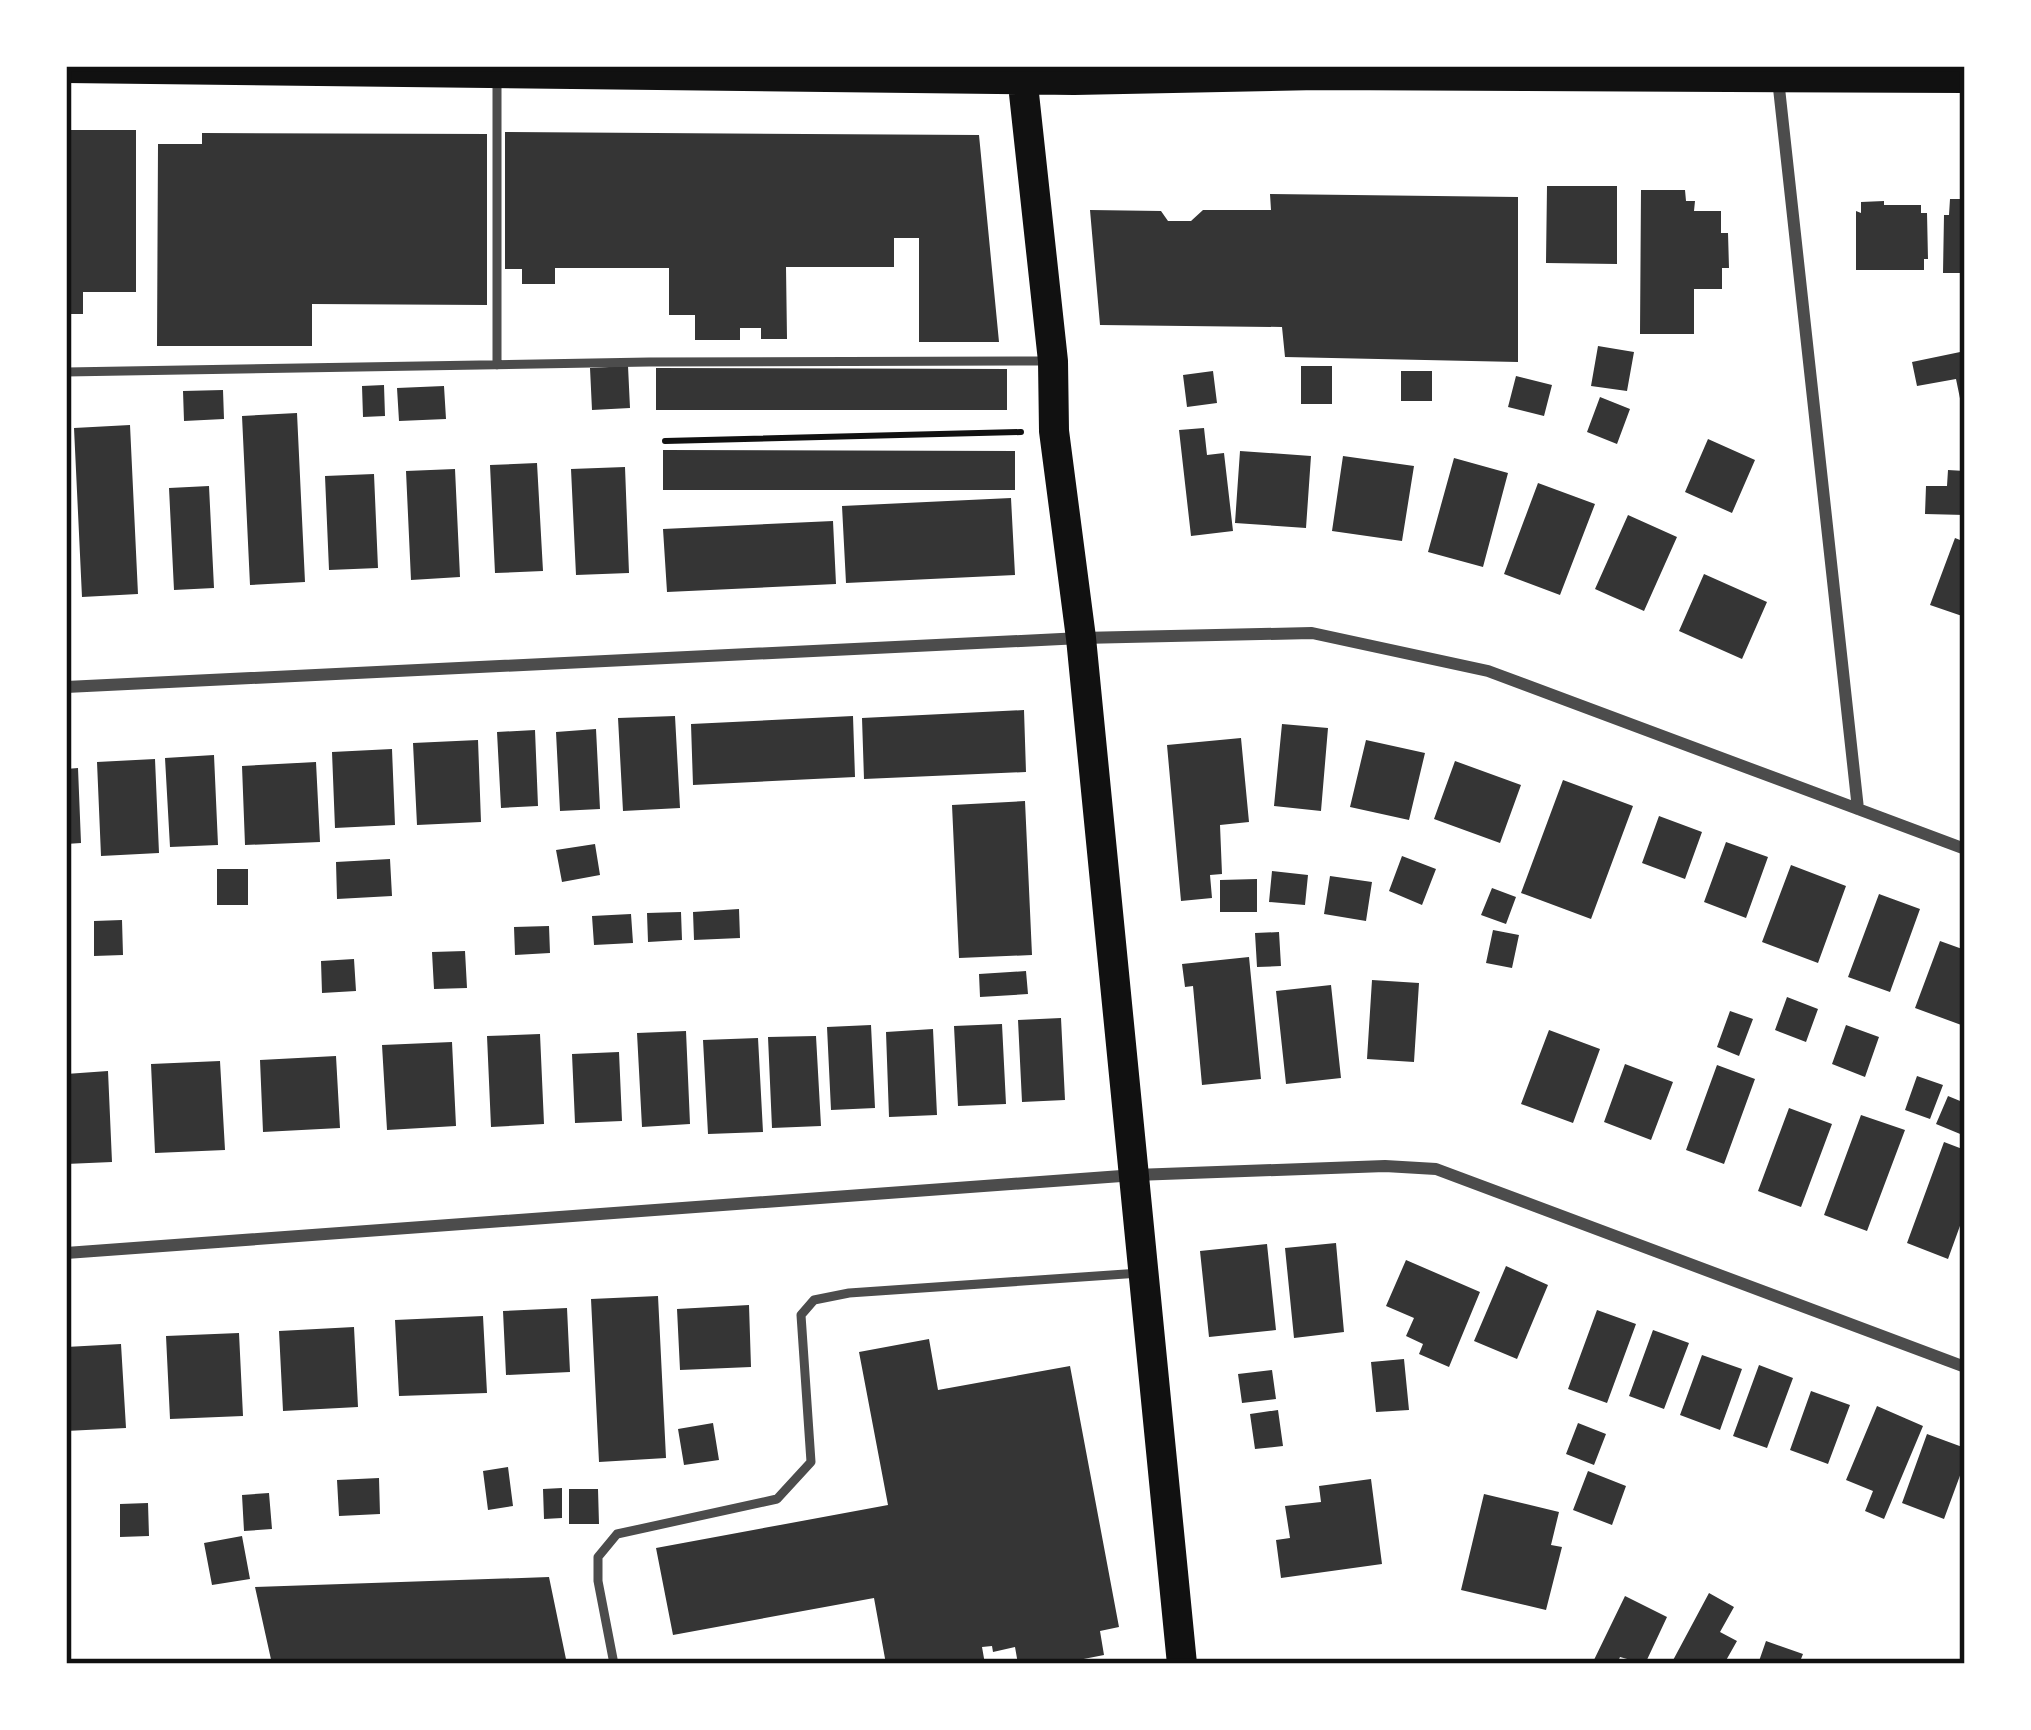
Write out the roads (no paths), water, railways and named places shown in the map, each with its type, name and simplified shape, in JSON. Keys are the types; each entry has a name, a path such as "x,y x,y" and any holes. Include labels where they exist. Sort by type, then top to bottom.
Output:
{"main road":[{"path":"66,68 1318,75 1778,72 1965,78"},
{"path":"1022,72 1053,361 1054,431 1081,638 1182,1664"}],"street":[{"path":"1778,72 1858,809"},
{"path":"66,687 1081,638 1312,633 1488,671 1965,849"},
{"path":"66,1253 1135,1175 1385,1166 1436,1169 1965,1367"}],"lane":[{"path":"496,73 497,364"},
{"path":"66,372 1053,361"},
{"path":"614,1664 598,1557 617,1534 777,1499 812,1462 801,1315 814,1300 848,1293 1144,1273"}]}
